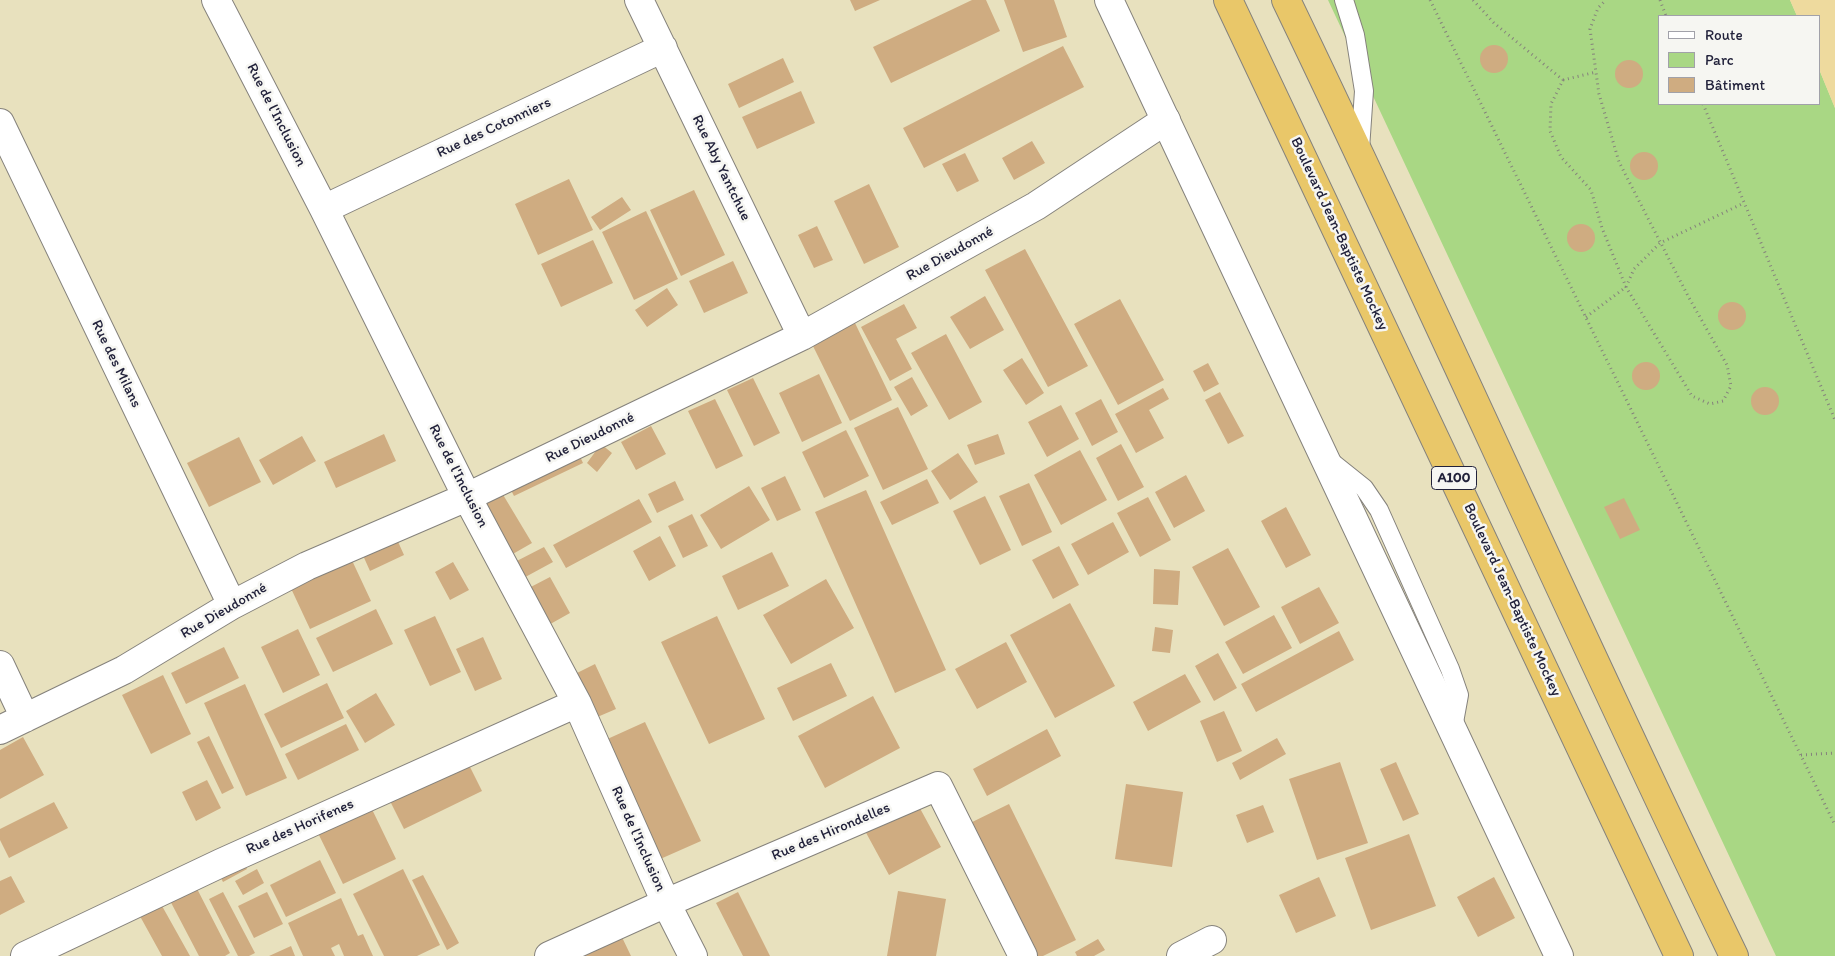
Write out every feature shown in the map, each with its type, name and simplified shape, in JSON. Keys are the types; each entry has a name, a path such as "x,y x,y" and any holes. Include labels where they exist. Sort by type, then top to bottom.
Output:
{"highway":[{"name":"Boulevard Jean-Baptiste Mockey","path":"1228,0 1679,956"},
{"path":"1286,0 1359,152 1734,956"}],"street":[{"name":"Rue de l'Inclusion","path":"216,0 324,208 467,497 577,702 666,903 692,956"},
{"name":"Rue Aby Yantchue","path":"639,0 802,336"},
{"path":"1109,0 1559,956"},
{"name":"Rue des Cotonniers","path":"324,208 662,48"},
{"name":"Rue Dieudonné","path":"0,730 124,670 232,604 307,566 467,497 802,336 1036,206 1166,120"},
{"name":"Rue des Milans","path":"0,123 232,604"},
{"path":"0,665 25,718"},
{"name":"Rue des Horifenes","path":"25,956 221,863 577,702"},
{"name":"Rue des Hirondelles","path":"549,956 666,903 938,786 1023,956"},
{"path":"1181,956 1212,940"}],"lane":[{"path":"1344,0 1355,35 1364,91 1359,152"}],"path":[{"path":"1430,0 1835,825"},
{"path":"1473,0 1494,23 1563,80"},
{"path":"1596,72 1563,80 1551,104 1550,131 1561,157 1591,190 1602,228 1626,287 1692,396 1710,404 1723,401 1731,386 1728,365 1688,296 1619,162 1599,94 1596,72 1590,29 1598,8 1606,0"},
{"path":"1660,0 1666,15"},
{"path":"1703,105 1835,420"},
{"path":"1586,317 1626,287 1634,269 1660,243 1744,203"},
{"path":"1801,755 1835,753"}],"green space":[{"path":"1328,0 1790,0 1797,15 1658,15 1658,105 1820,105 1820,71 1835,108 1835,956 1776,956"}],"sand":[{"path":"1790,0 1835,0 1835,108 1820,71 1820,15 1797,15"}],"building":[{"path":"850,0 880,0 855,11"},
{"path":"972,0 986,0 1000,31 891,83 873,47"},
{"path":"1004,0 1054,0 1067,37 1023,52"},
{"path":"1494,45 1504,49 1508,59 1504,69 1494,73 1484,69 1480,59 1484,49"},
{"path":"1063,46 1084,87 924,168 903,128"},
{"path":"783,58 794,82 739,108 728,84"},
{"path":"1629,60 1639,64 1643,74 1639,84 1629,88 1619,84 1615,74 1619,64"},
{"path":"801,91 815,123 757,149 742,117"},
{"path":"1032,141 1045,163 1014,180 1002,158"},
{"path":"1644,152 1654,156 1658,166 1654,176 1644,180 1634,176 1630,166 1634,156"},
{"path":"965,153 979,181 957,192 942,164"},
{"path":"569,179 593,230 538,255 515,204"},
{"path":"869,184 899,247 864,264 834,201"},
{"path":"694,190 725,255 681,276 650,210"},
{"path":"622,197 631,210 600,230 591,217"},
{"path":"646,211 678,279 634,300 602,232"},
{"path":"1581,224 1591,228 1595,238 1591,248 1581,252 1571,248 1567,238 1571,228"},
{"path":"817,226 833,260 814,268 798,235"},
{"path":"593,240 613,283 561,307 541,264"},
{"path":"1025,249 1088,366 1048,387 985,270"},
{"path":"733,261 748,293 704,313 689,281"},
{"path":"667,288 678,305 647,327 635,310"},
{"path":"985,296 1004,330 970,349 950,317"},
{"path":"1120,299 1164,380 1118,405 1074,324"},
{"path":"1732,302 1742,306 1746,316 1742,326 1732,330 1722,326 1718,316 1722,306"},
{"path":"904,304 917,328 896,339 912,369 890,381 861,327"},
{"path":"855,323 892,400 850,421 812,344"},
{"path":"946,334 982,402 949,420 911,353"},
{"path":"1022,358 1044,393 1026,405 1003,370"},
{"path":"1646,362 1656,366 1660,376 1656,386 1646,390 1636,386 1632,376 1636,366"},
{"path":"1208,363 1219,384 1204,392 1193,371"},
{"path":"819,374 842,423 802,442 779,393"},
{"path":"912,377 928,406 911,416 894,387"},
{"path":"753,378 780,433 754,446 727,390"},
{"path":"1765,387 1775,391 1779,401 1775,411 1765,415 1755,411 1751,401 1755,391"},
{"path":"1163,388 1169,399 1149,410 1164,438 1136,453 1115,414"},
{"path":"1220,392 1244,436 1228,444 1205,400"},
{"path":"715,399 743,456 716,469 688,411"},
{"path":"1101,399 1118,432 1092,446 1075,413"},
{"path":"1061,405 1079,439 1047,457 1028,422"},
{"path":"898,407 928,469 883,490 854,428"},
{"path":"651,426 666,454 636,470 621,442"},
{"path":"846,430 869,476 824,498 802,452"},
{"path":"384,434 396,461 336,488 324,462"},
{"path":"998,434 1005,454 975,465 967,445"},
{"path":"302,436 316,461 273,485 259,460"},
{"path":"239,437 261,482 209,507 187,463"},
{"path":"601,444 612,453 597,472 587,463"},
{"path":"1121,444 1144,487 1118,501 1096,458"},
{"path":"576,448 583,463 514,496 507,482"},
{"path":"1080,450 1107,500 1061,525 1034,475"},
{"path":"958,453 978,482 950,500 931,471"},
{"path":"1186,475 1205,511 1174,528 1155,492"},
{"path":"785,476 801,510 777,521 761,488"},
{"path":"927,479 939,503 892,525 880,502"},
{"path":"675,481 684,500 657,513 648,494"},
{"path":"1029,483 1052,532 1022,546 999,496"},
{"path":"749,486 770,520 721,549 700,515"},
{"path":"499,488 532,543 511,555 478,501"},
{"path":"866,490 946,670 895,693 815,512"},
{"path":"985,496 1011,550 980,565 953,511"},
{"path":"1148,497 1171,540 1140,557 1117,513"},
{"path":"1624,498 1640,530 1620,539 1604,507"},
{"path":"639,499 652,522 566,568 553,545"},
{"path":"1286,507 1311,555 1286,568 1261,521"},
{"path":"692,514 708,546 683,558 668,526"},
{"path":"1113,522 1129,552 1088,575 1071,544"},
{"path":"395,535 404,555 370,571 361,551"},
{"path":"660,536 676,566 649,581 633,551"},
{"path":"1059,546 1079,585 1053,599 1032,560"},
{"path":"544,547 553,562 518,581 509,565"},
{"path":"1228,548 1260,607 1224,626 1192,567"},
{"path":"772,552 789,586 738,610 722,576"},
{"path":"349,554 371,601 310,629 288,582"},
{"path":"453,562 469,590 450,600 435,572"},
{"path":"1154,569 1180,571 1178,605 1153,604"},
{"path":"550,577 570,613 545,627 525,590"},
{"path":"826,579 854,628 791,664 763,615"},
{"path":"1319,587 1339,623 1300,644 1281,607"},
{"path":"1070,603 1115,686 1055,718 1010,635"},
{"path":"376,609 393,644 333,672 316,638"},
{"path":"1274,615 1292,648 1243,674 1225,642"},
{"path":"435,616 461,672 430,686 404,630"},
{"path":"717,616 765,719 709,744 661,642"},
{"path":"1155,627 1173,630 1170,653 1152,651"},
{"path":"298,629 320,675 283,693 261,647"},
{"path":"1339,631 1354,660 1256,712 1241,684"},
{"path":"483,637 502,679 475,691 456,649"},
{"path":"1006,642 1027,682 977,709 955,669"},
{"path":"224,647 239,678 186,704 171,673"},
{"path":"1218,653 1237,688 1214,701 1195,666"},
{"path":"831,663 847,696 793,721 777,688"},
{"path":"595,664 616,709 595,718 575,674"},
{"path":"1185,674 1201,702 1148,731 1133,702"},
{"path":"163,675 191,734 151,754 122,695"},
{"path":"327,683 344,718 281,748 264,714"},
{"path":"245,684 287,778 246,796 204,703"},
{"path":"376,693 395,725 365,743 346,711"},
{"path":"873,696 900,748 825,788 798,736"},
{"path":"1224,711 1242,751 1217,762 1200,721"},
{"path":"645,722 701,841 658,860 603,741"},
{"path":"346,724 359,750 298,780 285,754"},
{"path":"1047,729 1061,756 987,796 973,769"},
{"path":"209,736 234,788 222,794 197,742"},
{"path":"23,737 44,775 0,799 0,750"},
{"path":"1277,738 1286,754 1240,780 1232,763"},
{"path":"465,757 482,791 404,829 387,795"},
{"path":"1340,762 1368,843 1317,860 1289,779"},
{"path":"1396,762 1419,814 1403,821 1380,769"},
{"path":"207,780 221,808 196,821 182,792"},
{"path":"1126,784 1183,792 1172,867 1115,859"},
{"path":"368,801 396,859 343,884 315,827"},
{"path":"916,801 941,847 889,875 864,829"},
{"path":"54,802 68,828 9,858 0,840 0,829"},
{"path":"1009,804 1076,940 1043,956 1026,956 962,827"},
{"path":"1263,805 1274,832 1247,843 1236,815"},
{"path":"1409,834 1436,906 1371,930 1345,858"},
{"path":"240,856 247,869 223,882 216,868"},
{"path":"320,860 336,893 286,917 270,885"},
{"path":"257,869 264,883 243,895 235,881"},
{"path":"403,869 440,945 417,956 384,956 353,894"},
{"path":"423,875 459,943 447,950 412,880"},
{"path":"11,876 25,902 0,915 0,881"},
{"path":"1319,877 1336,916 1296,933 1279,895"},
{"path":"1494,877 1515,918 1478,937 1457,897"},
{"path":"192,879 230,953 225,956 199,956 166,893"},
{"path":"898,891 946,899 936,956 887,956"},
{"path":"223,892 255,953 249,956 238,956 209,899"},
{"path":"267,892 283,924 254,938 238,906"},
{"path":"738,892 770,956 743,956 716,903"},
{"path":"157,897 190,956 162,956 136,909"},
{"path":"341,898 358,936 363,934 373,956 344,956 339,944 331,948 335,956 303,956 288,923"},
{"path":"619,931 631,956 564,956"},
{"path":"1098,939 1105,950 1094,956 1077,956 1075,952"},
{"path":"291,946 295,956 269,956"}]}
